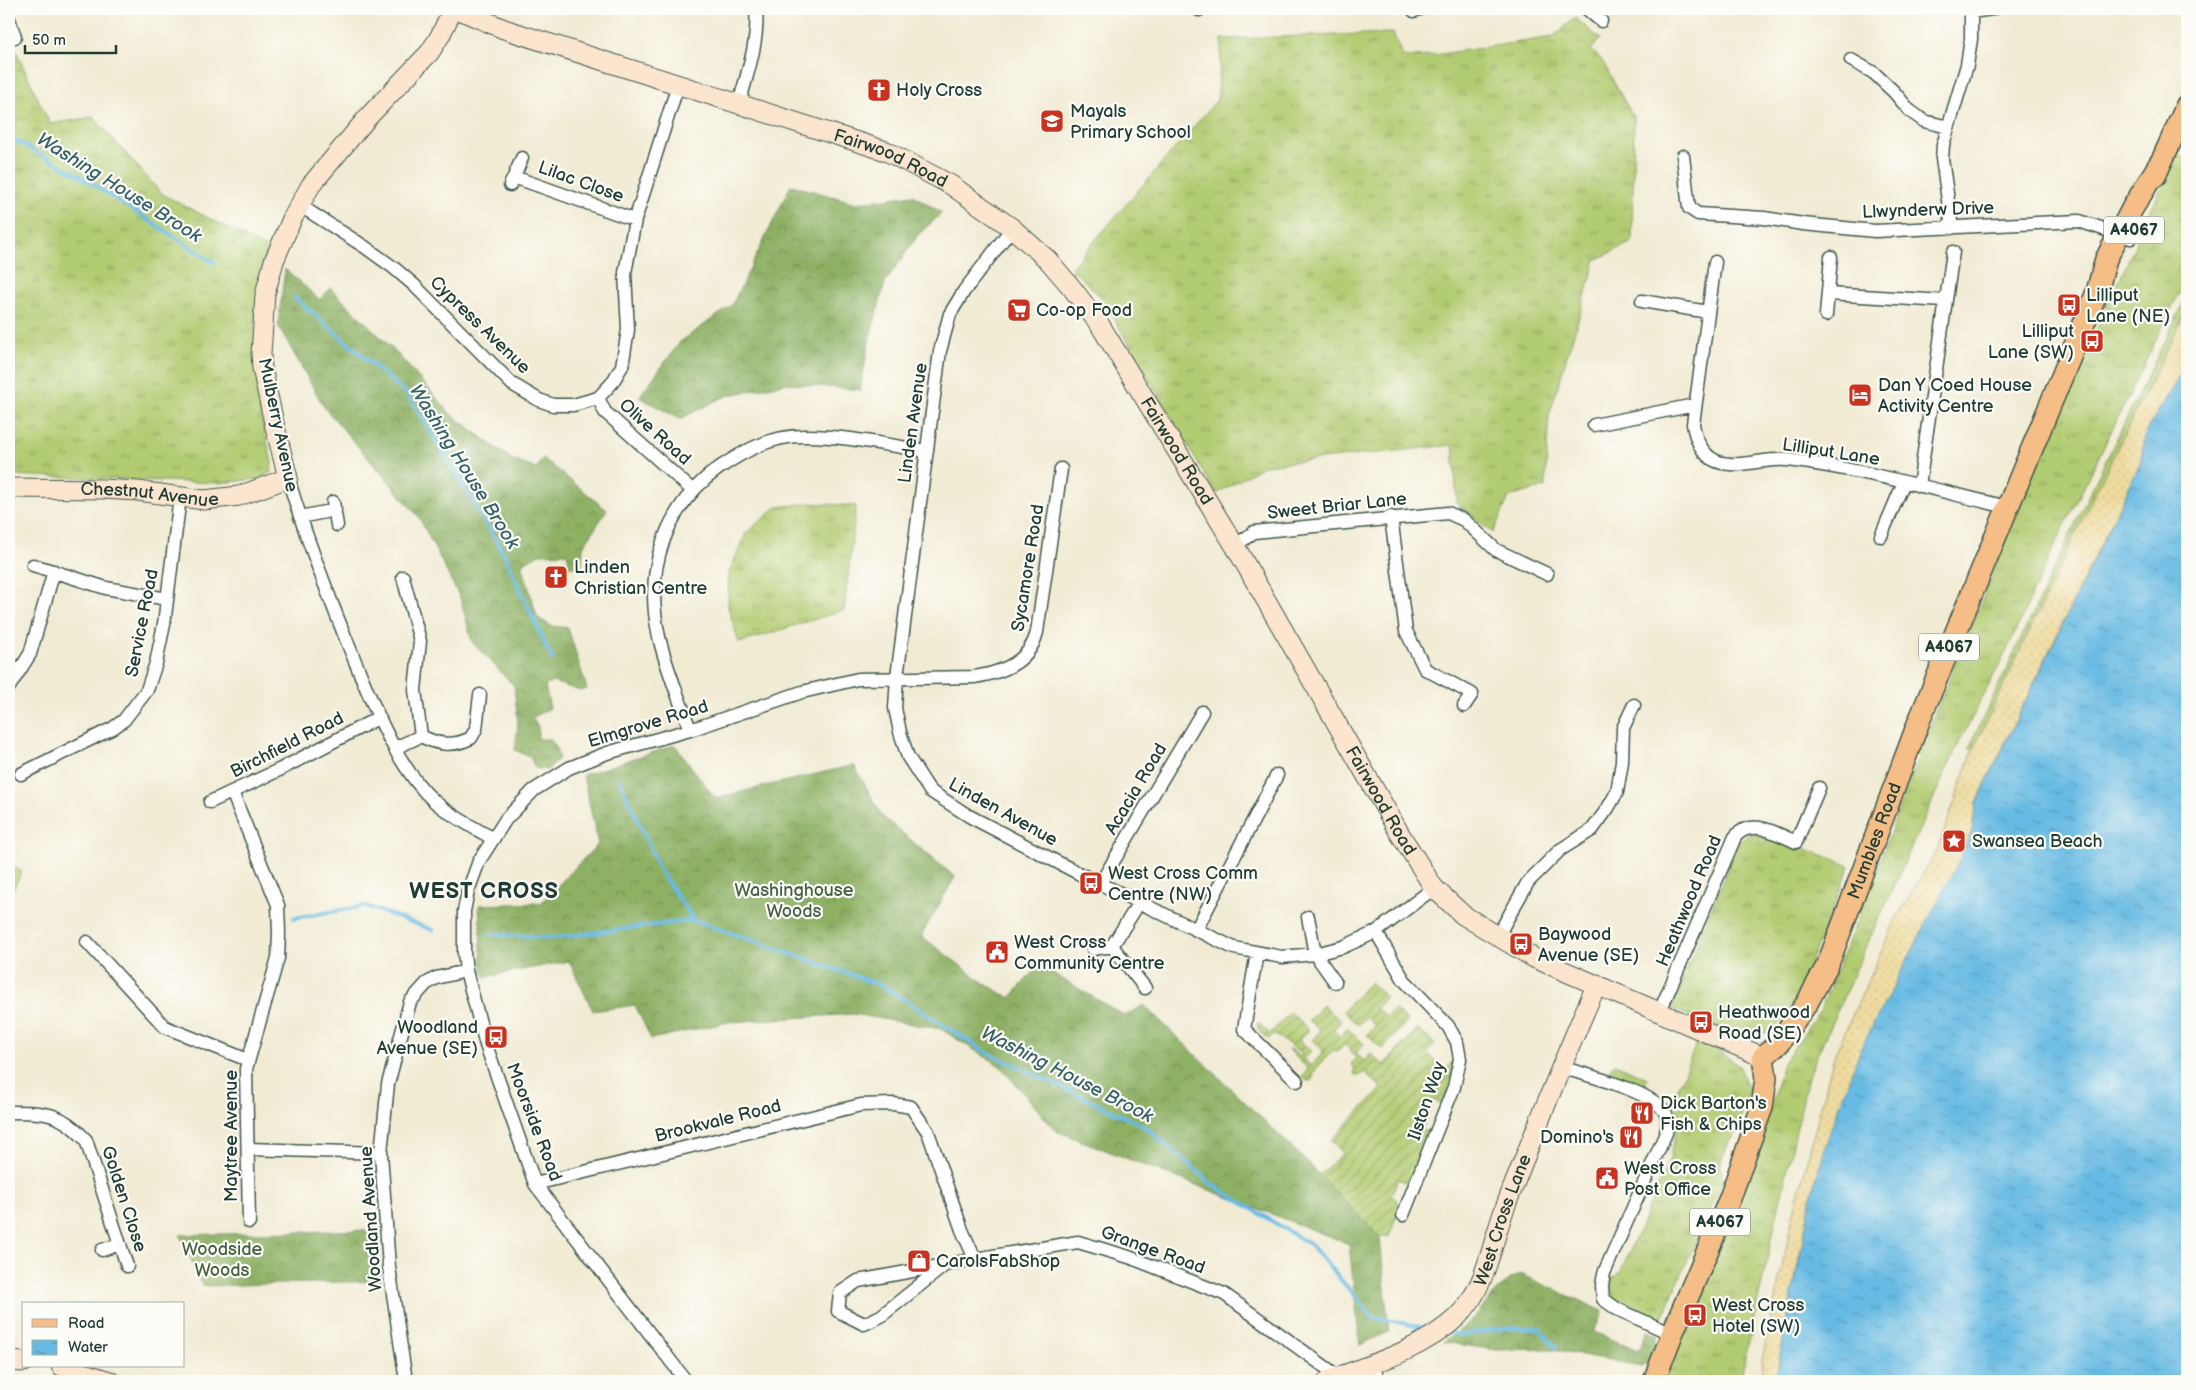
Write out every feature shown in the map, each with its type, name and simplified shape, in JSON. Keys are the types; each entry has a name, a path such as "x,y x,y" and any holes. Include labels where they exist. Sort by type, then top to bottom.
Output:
{"main road":[{"name":"Mumbles Road","path":"1763,1057 1778,1044 1807,1003 1828,964 1919,721 2097,292 2106,259 2125,236 2187,105"},
{"name":"A4067","path":"1654,1381 1730,1198 1762,1107 1766,1078 1763,1057"}],"street":[{"name":"Mulberry Avenue","path":"453,9 430,52 368,116 324,167 299,205 274,260 265,294 262,328 262,368 285,469 300,518 378,718 416,780 434,801 492,838"},
{"name":"Fairwood Road","path":"457,9 504,29 886,151 951,185 1012,228 1048,260 1100,325 1235,546 1400,834 1434,888 1463,916 1534,958 1763,1057"},
{"path":"739,104 754,39 756,9"},
{"path":"1587,9 1600,21"},
{"path":"1952,228 1942,159 1943,145 1967,66 1971,39 1971,10 1992,9"},
{"path":"9,19 16,37"},
{"path":"1851,60 1874,73 1910,111 1924,121 1948,127"},
{"path":"598,398 622,366 628,330 625,273 635,220 678,85"},
{"name":"Llwynderw Drive","path":"1683,156 1689,208 1698,214 1764,218 1875,231 2079,221 2125,236"},
{"name":"Lilac Close","path":"522,158 512,181 635,220"},
{"name":"Cypress Avenue","path":"299,205 394,268 414,285 512,384 539,400 553,405 573,405 598,398"},
{"name":"Linden Avenue","path":"1012,228 964,291 950,314 940,351 897,678 895,708 908,757 930,791 969,816 1100,884 1234,948 1282,957 1315,954 1343,947 1376,932 1434,888"},
{"path":"1919,486 1953,252"},
{"path":"1826,315 1831,257"},
{"name":"Lilliput Lane","path":"1715,262 1693,424 1696,441 1714,461 1727,464 1786,459 1904,482 2008,507"},
{"path":"1828,294 1945,301"},
{"path":"1642,302 1708,312"},
{"name":"Olive Road","path":"598,398 605,412 692,490"},
{"path":"1594,425 1695,405"},
{"path":"690,730 658,633 654,587 657,559 667,529 692,490 741,452 778,438 802,436 827,437 927,451"},
{"name":"Chestnut Avenue","path":"9,488 138,491 204,500 239,496 285,469"},
{"name":"Sycamore Road","path":"897,678 974,677 988,675 1016,662 1031,650 1037,632 1061,469"},
{"path":"1881,536 1904,482"},
{"name":"Service Road","path":"20,774 105,733 124,720 147,690 156,663 167,599 180,498"},
{"path":"300,518 334,506 337,525"},
{"name":"Sweet Briar Lane","path":"1235,546 1254,532 1391,517 1448,513 1464,520 1496,550 1547,574"},
{"path":"1391,517 1406,630 1425,669 1472,694 1464,706"},
{"path":"33,565 106,588 167,599"},
{"path":"9,687 30,654 54,571"},
{"path":"403,577 420,641 415,690 421,736"},
{"name":"Elmgrove Road","path":"468,892 479,861 492,838 506,819 534,790 569,768 607,753 690,730 802,692 858,679 897,678"},
{"path":"421,736 434,743 453,745 471,738 476,729 480,695"},
{"path":"1497,937 1528,882 1560,850 1592,830 1608,808 1617,792 1622,762 1623,728 1634,705"},
{"name":"Acacia Road","path":"1100,884 1202,712"},
{"name":"Birchfield Road","path":"210,802 279,770 378,718"},
{"path":"395,748 421,736"},
{"path":"1196,930 1277,775"},
{"name":"Heathwood Road","path":"1660,1013 1739,832 1753,827 1801,844 1819,788"},
{"name":"Maytree Avenue","path":"232,792 278,905 278,958 246,1069 249,1222"},
{"name":"Moorside Road","path":"468,892 463,928 466,971 486,1046 535,1184 686,1381"},
{"path":"1093,949 1112,946 1139,903"},
{"path":"1308,918 1315,954 1335,982"},
{"name":"Ilston Way","path":"1376,932 1404,980 1448,1026 1457,1042 1460,1059 1454,1087 1403,1215"},
{"path":"87,942 165,1027 248,1060"},
{"path":"1112,946 1145,988"},
{"path":"1257,953 1244,1029 1297,1081"},
{"name":"Woodland Avenue","path":"406,1381 389,1267 381,1153 388,1084 410,1002 426,984 436,978 466,971"},
{"name":"West Cross Lane","path":"1333,1379 1376,1372 1421,1344 1456,1318 1479,1285 1502,1216 1560,1067 1597,984"},
{"path":"1560,1067 1624,1088 1659,1104 1668,1119 1662,1141 1604,1273 1602,1286 1603,1299 1617,1309 1672,1334"},
{"name":"Brookvale Road","path":"535,1184 861,1105 894,1104 911,1106 928,1132 962,1230 975,1259"},
{"name":"Golden Close","path":"9,1112 32,1112 56,1116 73,1125 86,1140 127,1266"},
{"path":"248,1149 381,1153"},
{"name":"Grange Road","path":"945,1265 881,1316 864,1324 838,1311 840,1293 858,1281 975,1259 1078,1242 1129,1257 1224,1294 1333,1379"},
{"path":"102,1250 120,1244"},
{"path":"9,1361 22,1362"},
{"path":"65,1368 84,1377 110,1381"}],"green space":[{"path":"1575,18 1600,39 1591,50 1601,59 1634,118 1632,242 1596,260 1549,416 1545,487 1509,497 1493,533 1457,503 1453,445 1265,465 1216,494 1102,298 1071,268 1217,100 1222,39 1393,33 1402,56 1421,57 1553,37"},
{"path":"9,36 50,124 93,117 162,194 268,249 254,321 261,418 272,463 271,472 258,479 218,483 9,475"},
{"path":"2176,154 2187,158 2187,277 2047,562 2007,650 1955,751 1809,1073 1740,1381 1677,1381 1665,1375 1769,1112 1783,1063 1820,1011 1866,899 1928,730 1987,588 2045,437 2112,297"},
{"path":"791,185 857,203 913,195 942,213 918,235 885,283 870,337 860,390 786,383 726,396 680,419 639,397 680,342 732,305"},
{"path":"285,269 320,300 330,288 393,349 451,414 511,459 536,469 543,458 607,510 583,547 582,567 570,567 567,553 539,554 522,564 537,617 551,626 568,628 587,689 580,691 553,682 545,686 550,708 532,718 538,726 538,739 550,739 556,747 559,759 547,770 535,768 530,757 515,750 518,724 514,686 472,642 461,600 419,517 324,407 278,325"},
{"path":"2187,296 2187,309 2094,495 1973,750 1969,748 2085,503"},
{"path":"810,503 856,506 844,610 739,643 728,607 729,573 746,533 777,507"},
{"name":"Washinghouse Woods","path":"675,745 715,798 854,765 882,816 955,877 921,936 984,983 1010,998 1039,965 1125,1016 1144,1005 1304,1159 1380,1237 1389,1332 1360,1345 1349,1244 1056,1131 1000,1066 941,1029 853,1014 729,1022 651,1039 635,1005 593,1011 569,961 485,977 482,967 479,905 541,903 598,844 583,775"},
{"path":"1758,830 1850,866 1790,1012 1770,1031 1759,1034 1747,1034 1720,1028 1671,1008 1739,840"},
{"path":"9,865 22,872 9,896"},
{"path":"1370,982 1386,997 1376,1008 1386,1017 1394,1009 1408,1021 1382,1049 1367,1035 1375,1026 1366,1017 1358,1025 1343,1011"},
{"path":"1323,1005 1341,1021 1333,1030 1340,1036 1347,1028 1364,1044 1356,1053 1364,1061 1371,1054 1384,1065 1417,1029 1435,1044 1427,1053 1440,1065 1431,1074 1437,1080 1456,1057 1445,1102 1440,1104 1434,1100 1422,1130 1432,1134 1414,1178 1406,1182 1398,1179 1391,1196 1396,1199 1400,1206 1389,1237 1380,1237 1319,1175 1343,1153 1331,1140 1382,1088 1364,1072 1359,1076 1354,1074 1355,1069 1351,1064 1356,1058 1348,1046 1344,1045 1337,1051 1333,1050 1315,1070 1312,1081 1307,1081 1302,1078 1308,1069 1289,1048 1300,1057 1302,1053 1275,1035 1267,1039 1257,1028 1258,1023 1270,1034 1290,1012 1309,1030 1299,1040 1311,1051 1303,1059 1311,1066 1324,1052 1312,1040 1320,1031 1309,1020"},
{"path":"1696,1044 1713,1048 1739,1065 1749,1090 1737,1130 1728,1144 1719,1166 1724,1179 1661,1320 1620,1303 1611,1295 1610,1287 1612,1279 1620,1273 1671,1157 1679,1117 1679,1111 1673,1101"},
{"path":"1615,1064 1647,1078 1643,1086 1609,1071"},
{"name":"Woodside Woods","path":"375,1230 381,1281 203,1286 180,1235"},
{"path":"1520,1274 1603,1311 1594,1332 1638,1351 1647,1331 1658,1335 1647,1363 1641,1366 1552,1349 1496,1350 1443,1342 1466,1325 1497,1290"}],"sand":[{"name":"Swansea Beach","path":"2187,309 2187,364 2146,431 2140,464 2134,478 1976,803 1972,831 1813,1189 1775,1381 1759,1381 1763,1371 1762,1360 1794,1211 1834,1056 1898,915 1937,851 1973,750 2094,495"}],"water":[{"path":"2187,364 2187,1381 1775,1381 1813,1189 1832,1124 1862,1046 1960,859 1972,831 1976,804 2140,464 2146,431"}],"waterway":[{"name":"Washing House Brook","path":"9,137 80,176 215,263"},
{"name":"Washing House Brook","path":"294,297 408,395 503,552 552,659"},
{"name":"Washing House Brook","path":"619,779 661,873 694,920"},
{"name":"Washing House Brook","path":"294,918 366,906 433,930"},
{"name":"Washing House Brook","path":"490,934 552,938 694,920 883,986 984,1051 1144,1126 1213,1185 1311,1245 1373,1317 1432,1329"},
{"name":"Washing House Brook","path":"1448,1332 1463,1335 1502,1328 1539,1328 1556,1347"}],"place":[{"name":"Holy Cross","path":"879,90"},
{"name":"Mayals Primary School","path":"1052,121"},
{"name":"Lilliput Lane (NE)","path":"2069,305"},
{"name":"Co-op Food","path":"1019,310"},
{"name":"Lilliput Lane (SW)","path":"2092,341"},
{"name":"Dan Y Coed House Activity Centre","path":"1860,395"},
{"name":"Linden Christian Centre","path":"556,577"},
{"name":"Swansea Beach","path":"1954,841"},
{"name":"West Cross Comm Centre (NW)","path":"1091,883"},
{"name":"Baywood Avenue (SE)","path":"1521,944"},
{"name":"West Cross Community Centre","path":"997,952"},
{"name":"Heathwood Road (SE)","path":"1701,1022"},
{"name":"Woodland Avenue (SE)","path":"496,1037"},
{"name":"Dick Barton's Fish & Chips","path":"1642,1113"},
{"name":"Domino's","path":"1631,1137"},
{"name":"West Cross Post Office","path":"1607,1178"},
{"name":"CarolsFabShop","path":"919,1261"},
{"name":"West Cross Hotel (SW)","path":"1695,1315"}],"district":[{"name":"WEST CROSS","path":"484,891"}]}
